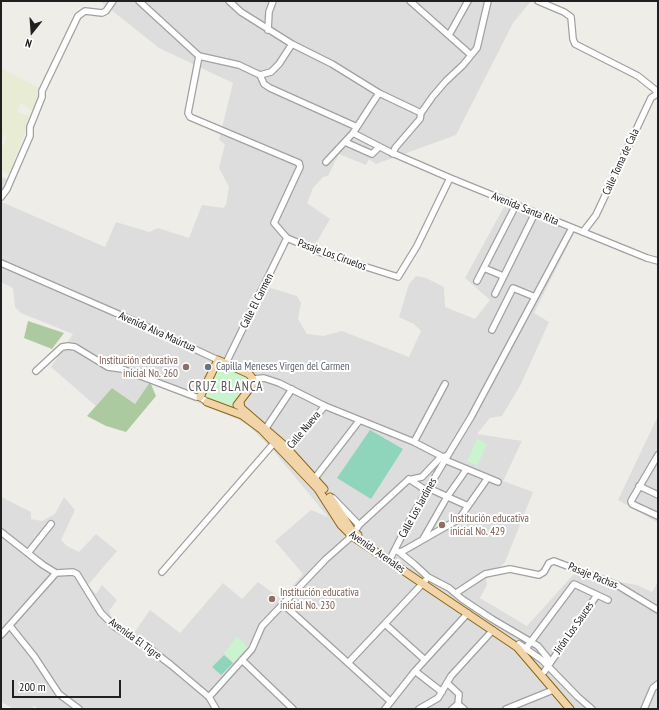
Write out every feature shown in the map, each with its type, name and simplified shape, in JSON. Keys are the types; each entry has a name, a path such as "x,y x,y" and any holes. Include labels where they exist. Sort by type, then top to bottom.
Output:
{"main road":[{"name":"Avenida Alva Maúrtua","path":"218,360 249,374 253,379"},
{"path":"200,397 218,360"},
{"path":"233,411 253,384 253,379"},
{"name":"Avenida Arenales","path":"207,402 233,411 252,423 286,451 315,478 328,494 353,534"},
{"name":"Avenida Arenales","path":"240,402 241,408 266,428 318,489 341,525 468,614 523,649 546,669"},
{"path":"424,582 523,649 546,669 575,709"},
{"path":"546,669 553,690 570,709"}],"street":[{"path":"1,197 7,189 30,136 30,127 42,97 42,91 78,16 85,11 102,13 106,11 113,1"},
{"path":"139,1 199,56 239,66 260,75 271,72 279,64 292,44"},
{"path":"229,1 241,12 268,30 332,64 379,93 421,113"},
{"path":"268,30 269,12 273,1"},
{"path":"410,1 471,55"},
{"path":"449,35 468,1"},
{"path":"393,154 395,148 420,119 421,113 446,81 471,55 479,41 488,1"},
{"path":"538,1 564,12 570,17 573,25 573,39 575,44 638,76 658,92"},
{"name":"Pasaje Los Ciruelos","path":"199,56 188,113 190,117 299,163 300,167 274,222 287,238 322,253 396,278 417,246 450,178"},
{"path":"260,75 264,84 270,88 357,127"},
{"name":"Calle Toma de Cala","path":"583,232 596,215 632,135 651,98 658,92"},
{"path":"326,162 353,133 379,93"},
{"name":"Avenida Santa Rita","path":"353,133 393,154 450,178 647,258 658,261"},
{"path":"345,142 372,154 379,147"},
{"path":"477,281 516,205"},
{"path":"494,294 535,213"},
{"name":"Calle Los Jardines","path":"390,559 397,551 412,516 446,457 471,418 572,228"},
{"name":"Calle El Carmen","path":"226,363 287,238"},
{"name":"Avenida Alva Maúrtua","path":"1,263 142,324 218,360"},
{"path":"484,268 503,276"},
{"path":"492,330 513,288 535,296"},
{"path":"36,371 62,347 75,347 108,367 122,369 196,397 200,397 207,402"},
{"name":"Avenida Alva Maúrtua","path":"253,379 266,378 292,389 324,406 414,442 446,457 466,470 498,482"},
{"path":"414,442 445,384"},
{"path":"266,428 292,389"},
{"name":"Calle Nueva","path":"286,451 324,406"},
{"path":"315,478 360,421"},
{"path":"162,572 274,442"},
{"path":"209,697 252,649 262,626 353,534 359,525 409,479 422,477 439,459 446,457"},
{"path":"657,458 640,486 632,503 658,516"},
{"path":"423,540 447,496 466,470"},
{"path":"409,479 468,506"},
{"path":"487,479 459,519 423,540 397,551 428,577 456,593 462,599 492,620 538,646 546,669 586,709"},
{"path":"640,486 658,495"},
{"path":"328,494 359,525"},
{"path":"28,553 51,524"},
{"path":"1,532 56,573 1,635"},
{"name":"Pasaje Pachas","path":"456,593 486,574 510,569 542,574 549,563 554,561 617,585 658,610"},
{"name":"Avenida El Tigre","path":"56,573 73,572 77,574 101,613 115,627 149,648 209,697 216,709"},
{"path":"348,664 424,582"},
{"path":"523,649 574,584 608,600"},
{"name":"Jirón Los Sauces","path":"546,669 597,595"},
{"path":"283,604 348,664 388,706 415,670 468,614"},
{"path":"384,624 425,660"},
{"path":"10,626 34,656 59,694 79,709"},
{"path":"419,709 438,698 447,683 493,630"},
{"path":"242,660 293,709"},
{"name":"Avenida Arenales","path":"546,669 592,709"},
{"path":"415,670 442,692"},
{"path":"447,683 459,694 458,704 452,709"},
{"path":"644,709 653,688 658,684"},
{"path":"506,709 553,690"},
{"path":"458,704 464,709"}],"shaded area":[{"path":"100,1 531,1 513,23 456,135 376,164 369,159 366,165 339,154 328,176 323,177 313,188 307,203 330,219 315,245 288,235 263,282 271,288 297,296 301,303 298,319 307,334 323,336 342,331 409,357 421,331 414,324 399,317 409,284 416,276 426,278 444,287 445,307 475,319 490,300 465,278 505,205 574,233 534,313 549,322 521,384 502,416 490,418 477,434 522,441 503,481 533,492 505,562 486,580 487,585 480,598 527,626 573,575 588,570 619,582 637,585 652,592 658,582 658,709 39,709 34,706 31,709 14,709 1,702 1,497 31,512 31,519 42,521 55,514 64,497 75,510 61,540 67,546 79,552 96,534 117,551 88,585 96,594 102,585 117,600 109,611 112,618 134,633 150,610 180,633 223,583 242,599 258,582 281,599 303,574 275,541 311,510 328,517 272,449 249,426 237,419 150,383 135,404 112,388 96,406 51,367 73,334 21,313 15,307 13,288 1,282 1,177 13,181 2,202 105,247 116,222 149,232 158,228 189,238 202,205 223,208 226,205 229,187 219,168 225,144 219,140 233,83 159,48"},
{"path":"658,416 658,523 618,500"}],"green space":[{"path":"1,68 43,90 34,112 21,103 17,112 31,117 9,174 1,171 1,152 7,136 4,134 3,138 1,138"},
{"path":"28,321 64,333 52,349 24,338"},
{"path":"220,363 248,377 251,382 231,408 206,399 205,393"},
{"path":"150,382 156,396 126,432 106,426 87,416 112,388 135,404"},
{"path":"370,430 403,449 371,499 337,478"},
{"path":"477,439 487,444 477,466 467,461"},
{"path":"237,637 248,647 233,663 224,653"},
{"path":"224,655 233,663 221,675 212,667"}],"place":[{"name":"Institución educativa inicial No. 260","path":"186,367"},
{"name":"Capilla Meneses Virgen del Carmen","path":"208,367"},
{"name":"Institución educativa inicial No. 429","path":"442,525"},
{"name":"Institución educativa inicial No. 230","path":"272,599"}],"district":[{"name":"CRUZ BLANCA","path":"226,387"}]}
